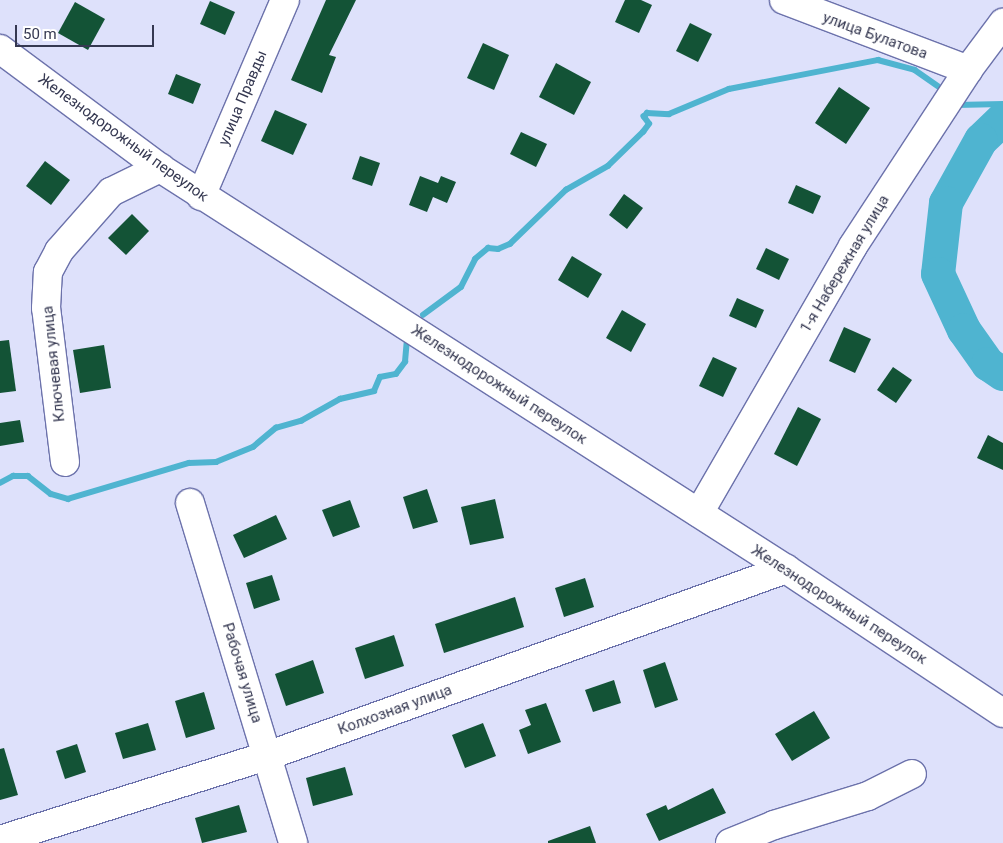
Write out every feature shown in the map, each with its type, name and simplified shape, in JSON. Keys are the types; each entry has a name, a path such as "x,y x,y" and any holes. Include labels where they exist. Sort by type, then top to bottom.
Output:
{"street":[{"name":"улица Правды","path":"202,196 285,0"},
{"name":"улица Булатова","path":"784,0 968,70"},
{"name":"1-я Набережная улица","path":"699,513 854,246 968,70 1003,23"},
{"name":"Железнодорожный переулок","path":"0,49 160,168 202,196 786,569 1003,713"},
{"name":"Ключевая улица","path":"65,462 46,308 48,272 59,251 110,192 160,168"},
{"name":"Рабочая улица","path":"190,503 293,843"},
{"name":"Колхозная улица","path":"0,840 267,756 786,569"},
{"path":"730,843 774,825 868,796 912,774"}],"building":[{"path":"326,0 356,0 329,55 336,57 322,93 291,80"},
{"path":"625,0 641,0 652,5 639,33 615,22"},
{"path":"210,1 235,12 225,35 200,24"},
{"path":"75,2 105,19 88,50 58,33"},
{"path":"690,23 712,34 698,62 676,51"},
{"path":"483,43 509,55 494,90 467,78"},
{"path":"556,63 591,82 574,115 539,97"},
{"path":"176,74 201,84 193,104 168,94"},
{"path":"839,87 870,108 846,144 815,123"},
{"path":"275,110 307,124 293,155 261,141"},
{"path":"521,132 547,144 536,167 510,154"},
{"path":"360,156 380,163 372,186 352,179"},
{"path":"45,161 70,180 51,205 26,186"},
{"path":"420,176 438,183 441,176 456,182 447,203 433,197 427,212 409,205"},
{"path":"796,185 821,196 813,214 788,203"},
{"path":"624,194 643,208 627,229 609,215"},
{"path":"132,214 149,231 126,255 108,238"},
{"path":"766,248 789,259 779,280 756,269"},
{"path":"572,256 602,274 588,298 558,280"},
{"path":"737,298 764,310 756,328 729,316"},
{"path":"622,310 646,324 631,352 606,338"},
{"path":"844,327 871,339 855,373 829,361"},
{"path":"9,340 16,391 0,393 0,341"},
{"path":"104,345 111,388 80,393 73,350"},
{"path":"713,357 737,368 723,397 699,386"},
{"path":"893,367 912,380 896,403 877,390"},
{"path":"798,407 821,419 797,466 774,454"},
{"path":"20,420 24,442 0,446 0,423"},
{"path":"988,435 1003,443 1003,470 977,458"},
{"path":"427,489 438,522 413,529 403,497"},
{"path":"495,499 504,538 470,545 461,507"},
{"path":"350,500 360,527 333,537 322,510"},
{"path":"276,515 287,539 244,558 233,535"},
{"path":"272,575 280,600 254,609 246,583"},
{"path":"585,578 594,607 564,617 555,588"},
{"path":"515,597 524,627 444,653 435,624"},
{"path":"394,635 404,666 365,679 355,648"},
{"path":"313,660 324,693 286,706 275,674"},
{"path":"665,662 678,700 655,708 643,670"},
{"path":"614,680 621,703 593,712 585,690"},
{"path":"204,692 215,729 186,738 175,701"},
{"path":"546,703 561,742 528,754 519,730 531,725 525,710"},
{"path":"814,711 830,738 792,761 775,734"},
{"path":"148,723 156,750 123,759 115,733"},
{"path":"483,723 496,756 465,768 452,735"},
{"path":"77,744 86,772 65,779 56,751"},
{"path":"4,748 18,795 0,800 0,749"},
{"path":"345,767 353,795 313,806 306,778"},
{"path":"713,788 726,813 659,841 646,814 666,805 668,810"},
{"path":"239,805 247,832 202,843 195,818"},
{"path":"590,826 596,843 548,843 548,841"}],"waterway":[{"path":"423,315 461,287 475,259 488,248 498,249 510,244 566,190 608,166 649,124 644,117 647,113 669,114 729,89 878,60 915,70 938,86"},
{"path":"956,105 1003,104"},
{"path":"1003,119 981,140 946,203 938,274 964,330 988,364 1003,374"},
{"path":"0,483 13,476 28,476 51,494 68,499 189,463 216,462 253,447 276,428 301,421 340,399 374,391 380,377 396,374 405,362 407,339"}]}
